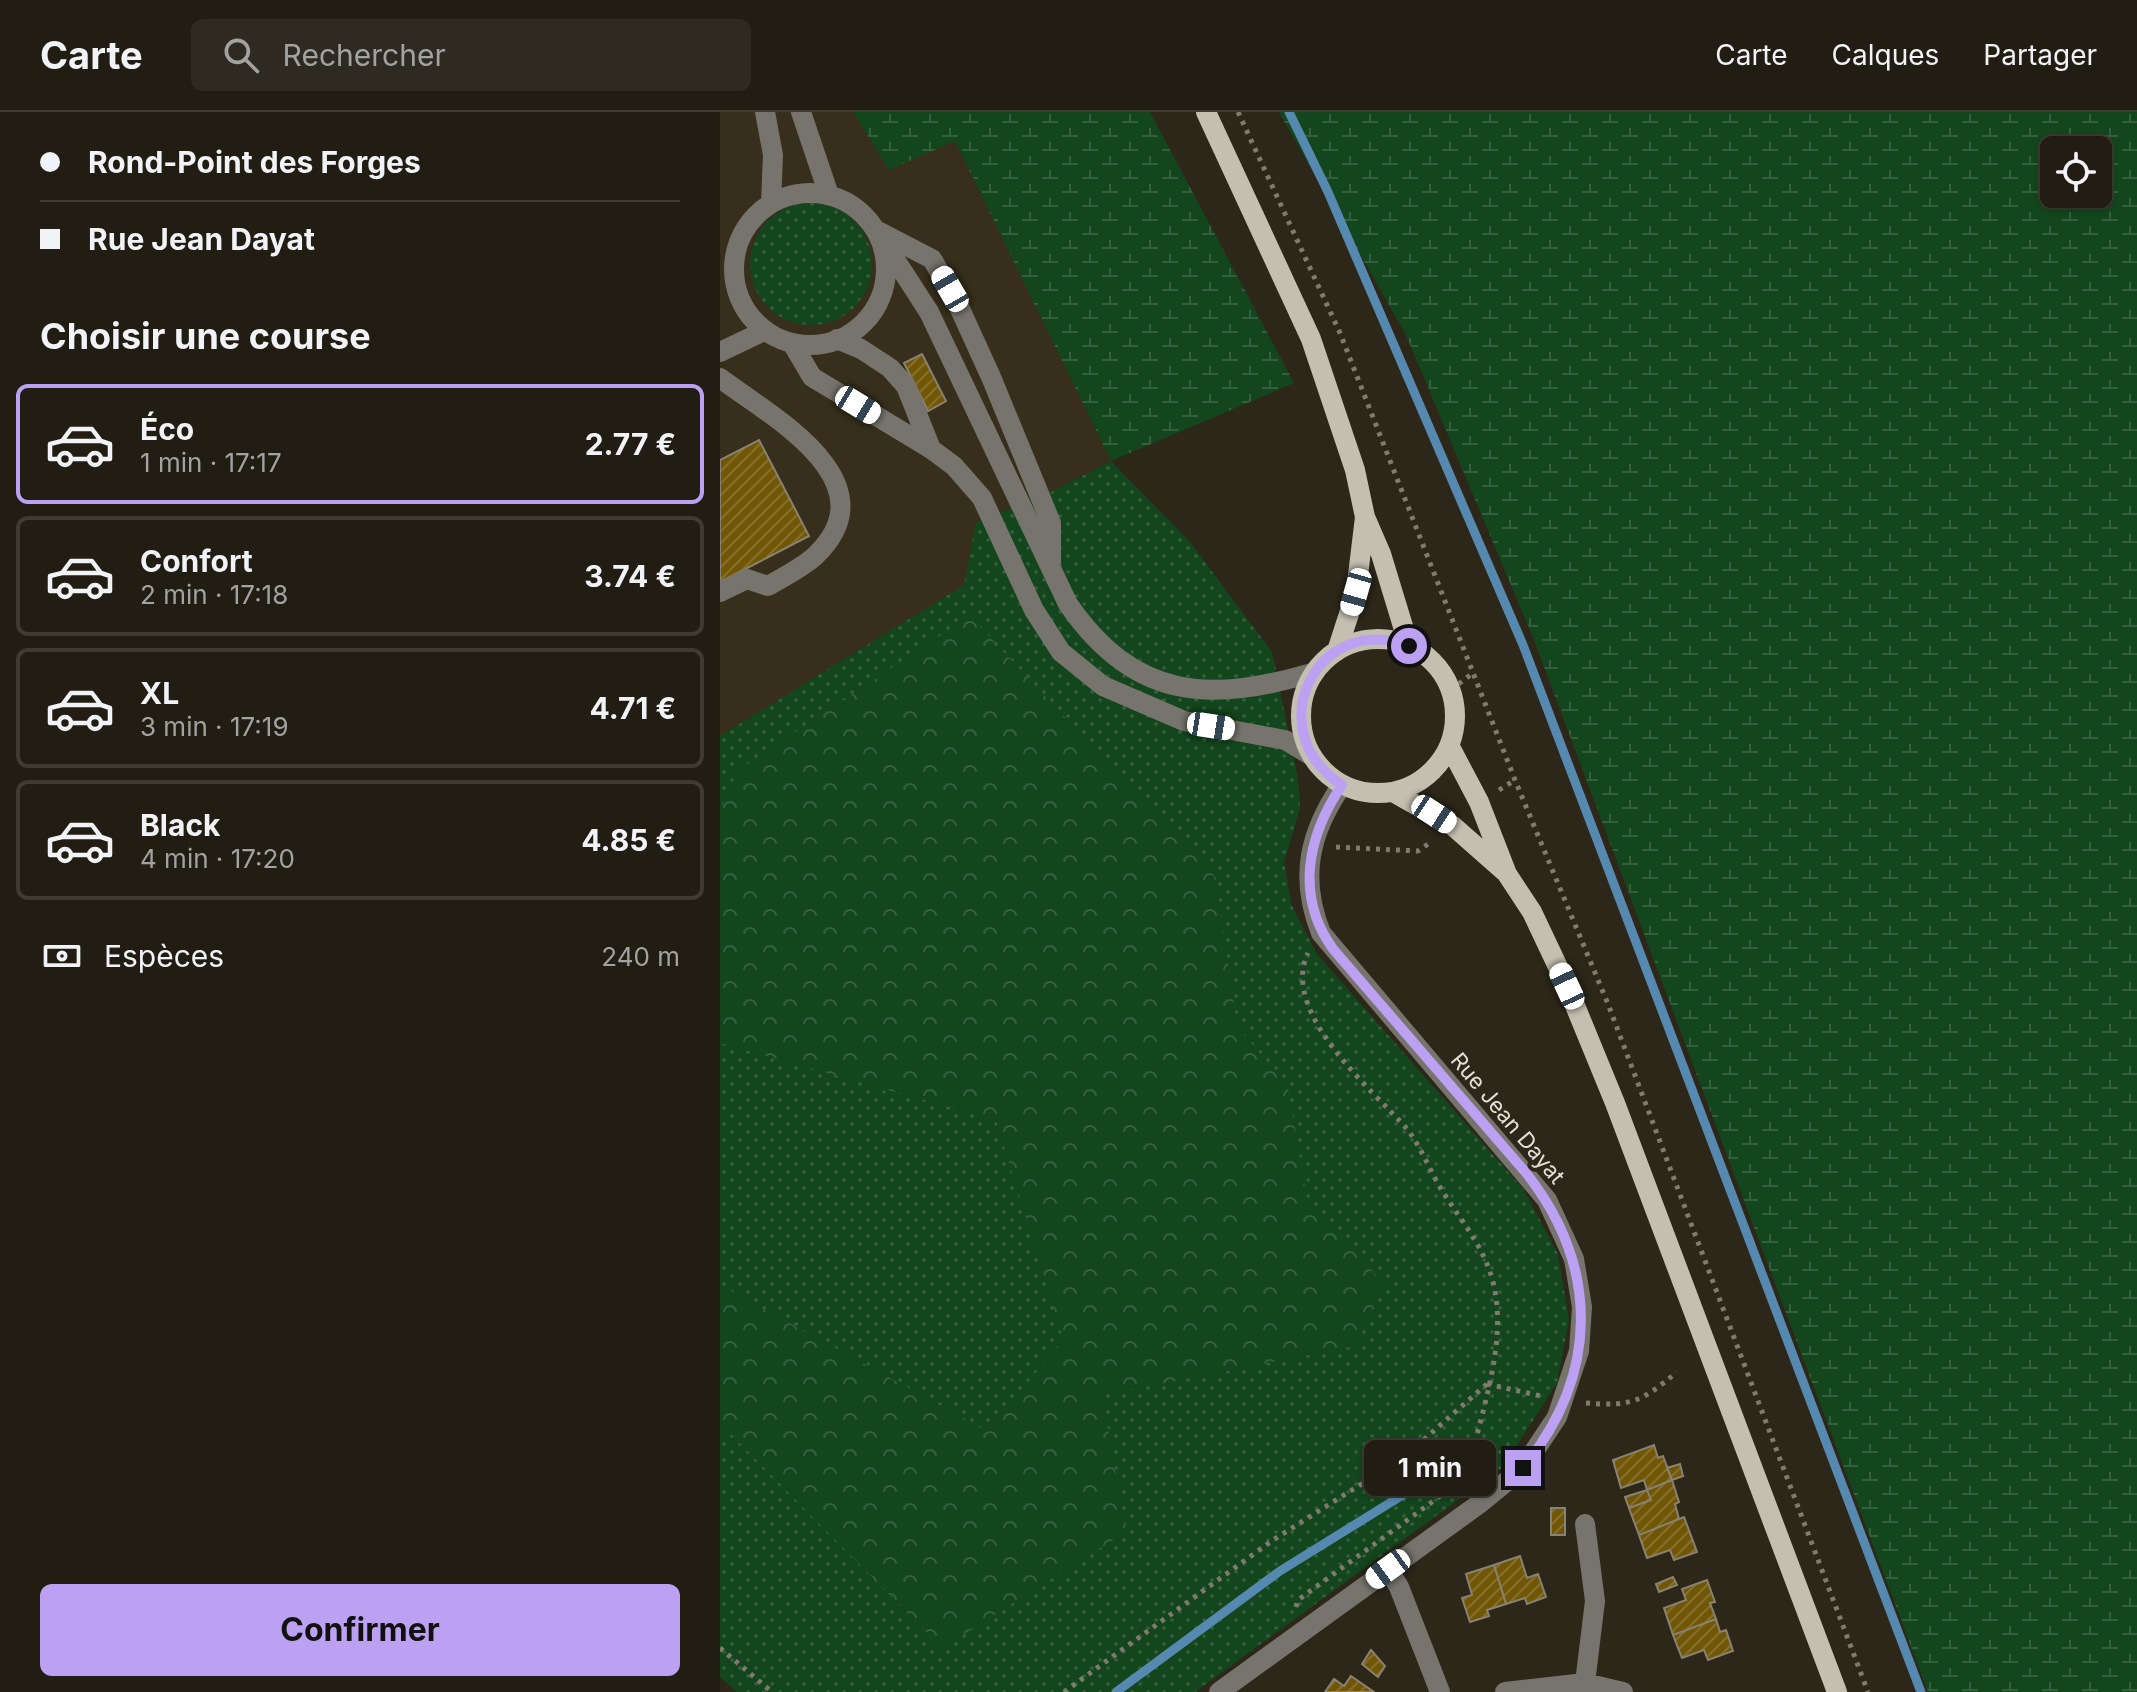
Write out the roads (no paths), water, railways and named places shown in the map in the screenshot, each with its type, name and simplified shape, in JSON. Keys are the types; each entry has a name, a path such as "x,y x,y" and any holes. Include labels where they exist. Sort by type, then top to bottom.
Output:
{"main road":[{"path":"1206,112 1311,339 1355,470 1365,517 1381,554 1409,646"},
{"path":"1337,651 1356,592 1365,517"},
{"path":"1378,639 1409,646 1437,667 1451,690 1455,713 1450,747 1431,774 1393,792 1369,793 1342,785 1322,770 1312,756 1301,718 1306,689 1315,672 1337,651 1378,639"},
{"path":"1450,747 1479,802 1507,874 1532,912 1561,974 1615,1103 1837,1692"},
{"path":"1393,792 1453,826 1507,874"}],"street":[{"path":"765,112 773,155 771,203"},
{"path":"801,112 829,195"},
{"path":"720,265 736,250 749,223 771,203 799,193 829,195 856,208 876,230 929,312 1051,570 1089,634 1144,674 1198,692 1263,687 1315,672"},
{"path":"736,250 734,280 744,308 764,331 792,343 821,345 850,335 872,315 885,288 886,258 876,230"},
{"path":"876,230 932,259 955,298 1051,523 1051,570"},
{"path":"720,352 764,331"},
{"path":"837,339 890,368 906,386 931,449"},
{"path":"792,343 812,377 954,466 982,498 1034,610 1061,652 1103,686 1184,721 1285,740 1312,756"},
{"path":"720,378 809,446 836,477 842,503 830,539 814,557 768,586 747,579 720,592"},
{"name":"Rue Jean Dayat","path":"1219,1692 1503,1485 1536,1451 1557,1417 1573,1379 1579,1351 1582,1307 1574,1259 1547,1200 1321,933 1307,889 1308,870 1324,818 1342,785"},
{"path":"1585,1524 1595,1601 1585,1683"},
{"path":"1388,1569 1440,1692"},
{"path":"1505,1692 1585,1683 1623,1692"}],"waterway":[{"path":"1289,112 1328,192 1523,645 1921,1692"},
{"path":"1116,1692 1280,1571 1443,1470"}]}
